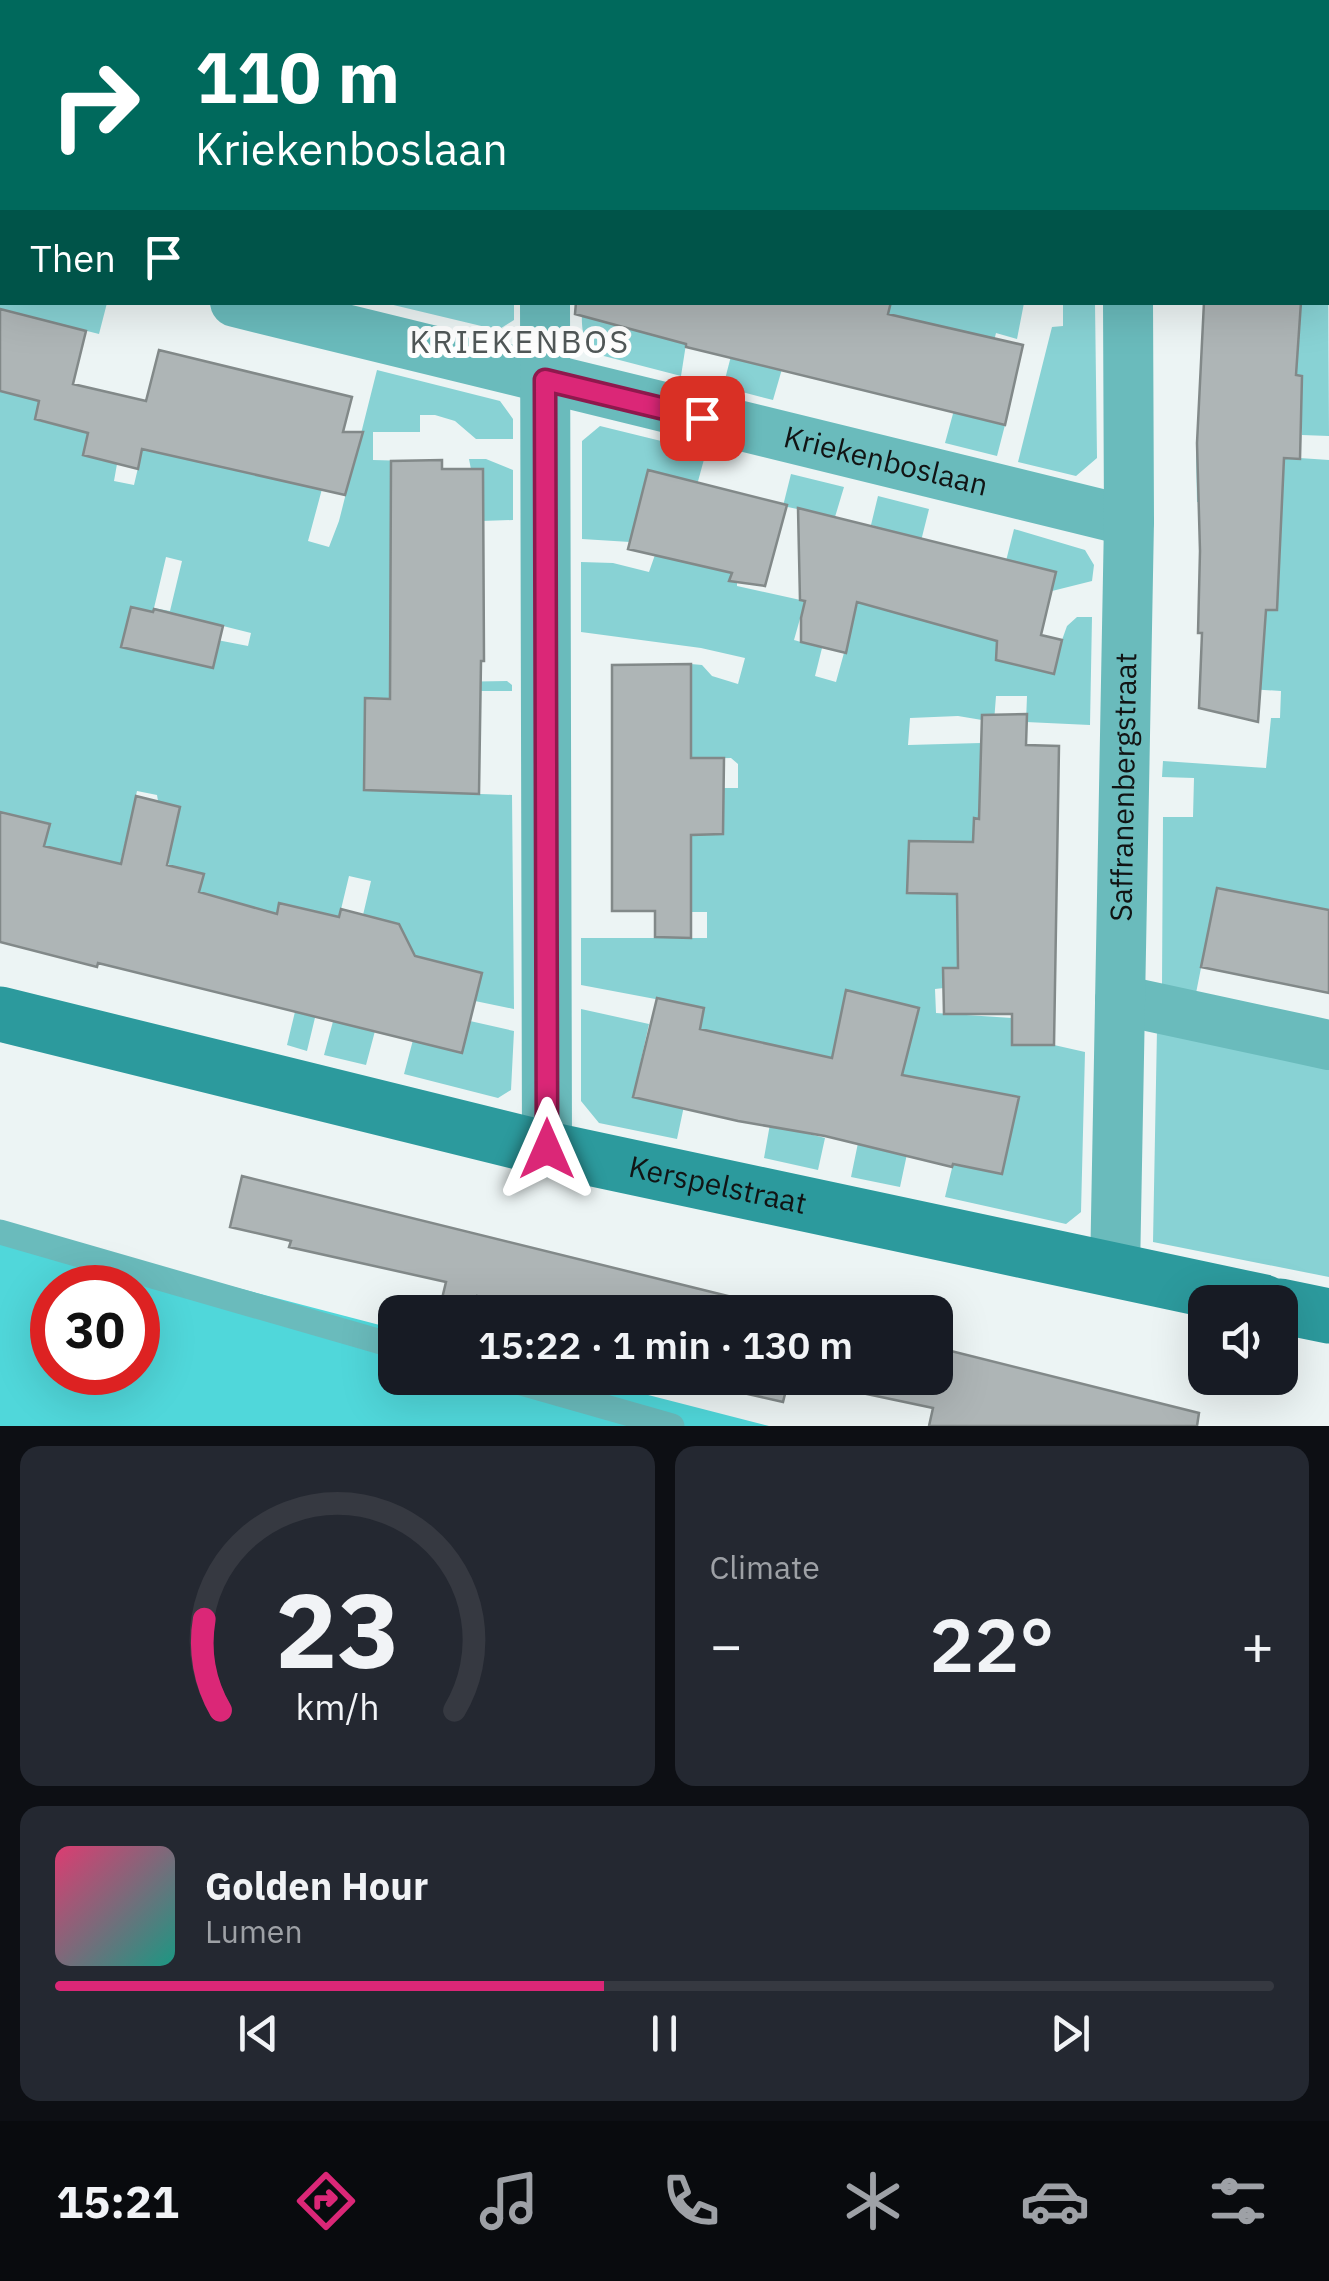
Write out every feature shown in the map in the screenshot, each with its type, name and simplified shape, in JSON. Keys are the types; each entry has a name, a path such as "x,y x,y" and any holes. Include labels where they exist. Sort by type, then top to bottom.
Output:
{"street":[{"name":"Kriekenboslaan","path":"247,305 1129,521"},
{"path":"546,305 547,1149"},
{"name":"Saffranenbergstraat","path":"1116,1272 1129,521 1128,305"},
{"path":"1120,1000 1329,1045"},
{"name":"Kerspelstraat","path":"0,1014 547,1149 1188,1287"},
{"path":"1298,1310 1329,1316"}],"lane":[{"path":"0,1232 378,1341"},
{"path":"564,1395 672,1426"}],"shaded area":[{"path":"0,305 106,305 99,334 0,309"},
{"path":"393,305 514,305 514,320 498,330"},
{"path":"582,305 644,305 638,331 686,344 681,376 600,355 588,344 582,326"},
{"path":"890,305 1024,305 1017,339 996,333 991,353 886,319"},
{"path":"1063,305 1095,305 1097,458 1076,476 1018,462 1052,327 1063,326"},
{"path":"1301,305 1328,305 1329,436 1302,435 1302,376 1296,375"},
{"path":"731,356 782,369 773,400 723,387"},
{"path":"377,370 500,401 513,419 513,439 476,439 455,421 435,415 420,415 420,432 373,432 373,460 410,461 390,634 390,683 507,681 512,691 439,691 406,699 366,698 364,790 512,795 514,1009 475,1001 481,973 416,956 407,940 397,937 400,924 363,915 371,881 349,876 307,1051 287,1045 319,912 280,903 277,914 197,896 169,865 157,795 137,791 120,864 84,856 38,869 49,824 0,812 0,391 40,399 35,420 88,433 83,455 117,464 114,481 134,485 148,425 160,453 322,489 308,541 329,547","holes":["166,557 182,561 170,611 154,608","131,607 144,610 133,650 121,647","215,624 251,633 248,646 212,639"]},
{"path":"954,410 1005,425 997,456 945,443"},
{"path":"600,426 706,452 697,485 647,471 630,542 582,539 582,441"},
{"path":"1196,451 1329,460 1329,910 1316,907 1314,916 1262,896 1217,888 1196,993 1162,985 1163,817 1193,817 1194,778 1162,777 1163,761 1266,768 1271,718 1280,718 1281,691 1248,689 1266,610 1277,610 1282,508 1197,502"},
{"path":"469,459 486,459 513,470 513,520 481,521"},
{"path":"791,474 844,487 835,517 783,506"},
{"path":"878,496 929,509 921,541 871,525"},
{"path":"1014,529 1085,550 1094,565 1092,581 1052,591 1056,572 1006,561"},
{"path":"657,549 732,573 730,580 737,582 737,586 805,601 794,640 822,648 815,676 836,682 858,602 989,629 1054,673 1067,626 1077,617 1092,617 1090,725 1026,722 1027,696 996,696 994,722 958,716 910,718 908,745 981,743 983,819 974,819 973,843 909,842 907,893 959,894 978,936 957,936 958,968 944,988 935,989 936,1013 1012,1018 1013,1045 1054,1045 1085,1052 1081,1212 1066,1224 945,1197 953,1164 1002,1174 1018,1102 900,1084 902,1073 847,991 831,1060 699,1032 703,1008 581,985 581,938 707,938 707,912 691,912 691,835 723,834 724,788 738,788 738,764 731,758 691,759 691,664 702,665 712,676 738,684 745,658 581,632 581,562 613,563 649,572"},
{"path":"581,1009 649,1024 633,1096 684,1106 677,1139 599,1123 581,1101"},
{"path":"335,1014 375,1031 366,1065 324,1055"},
{"path":"470,1021 514,1031 511,1090 498,1098 404,1074 413,1040 461,1053"},
{"path":"1157,1029 1329,1066 1329,1277 1153,1242"},
{"path":"770,1124 825,1138 818,1170 764,1158"},
{"path":"858,1143 907,1154 900,1187 851,1177"},
{"path":"0,1226 150,1265 30,1265 30,1395 160,1395 160,1268 378,1325 378,1395 648,1395 769,1426 0,1426"}],"building":[{"path":"576,305 890,305 888,314 1023,345 1005,425 686,347 575,314"},
{"path":"1204,305 1301,305 1296,375 1302,376 1300,459 1284,458 1277,610 1266,610 1258,722 1199,708 1202,633 1198,633 1197,443"},
{"path":"0,309 86,331 73,384 146,401 159,350 352,397 343,432 363,432 345,495 142,449 138,469 83,455 88,433 35,419 39,401 0,391"},
{"path":"442,460 442,469 483,469 484,661 479,794 364,790 365,698 390,699 391,461"},
{"path":"648,470 787,505 765,586 729,581 732,573 628,549"},
{"path":"798,508 1056,572 1041,635 1062,640 1054,674 996,660 997,641 857,602 846,653 801,642 805,601 800,600"},
{"path":"131,607 223,626 213,668 121,647"},
{"path":"691,664 691,758 724,758 723,834 691,835 691,938 655,937 655,911 612,911 612,665"},
{"path":"1027,714 1026,745 1059,746 1054,1045 1012,1045 1012,1014 944,1014 943,968 958,968 957,894 907,893 909,841 973,842 974,818 979,819 982,715"},
{"path":"136,796 180,807 167,865 204,874 199,892 277,914 279,903 339,917 341,909 399,924 415,956 482,973 462,1053 0,942 0,812 50,824 44,846 121,864"},
{"path":"1217,888 1329,910 1329,993 1201,967"},
{"path":"846,990 919,1008 902,1075 1019,1097 1002,1174 953,1164 952,1167 825,1136 633,1097 657,998 704,1008 700,1029 832,1058"},
{"path":"242,1176 725,1295 443,1295 446,1282 289,1247 291,1241 230,1227"},
{"path":"953,1352 1199,1413 1197,1426 929,1426 933,1408 871,1395 953,1395"},
{"path":"752,1395 785,1395 783,1402"}],"district":[{"name":"KRIEKENBOS","path":"520,342"}],"route":[{"path":"547,1149 545,380 702,418"}]}
